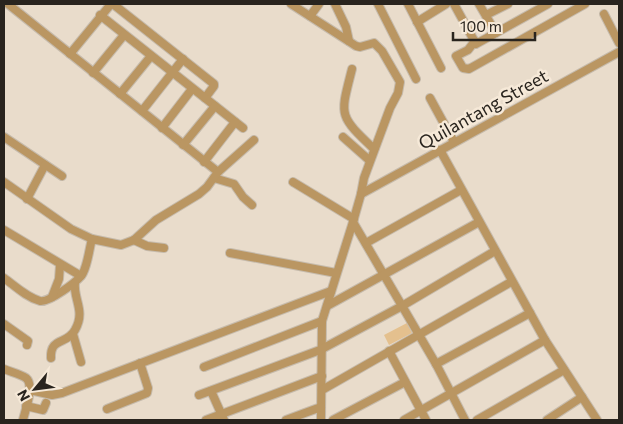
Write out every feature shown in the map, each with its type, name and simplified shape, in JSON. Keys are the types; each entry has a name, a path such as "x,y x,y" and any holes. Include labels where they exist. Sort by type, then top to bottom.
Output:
{"street":[{"path":"8,4 142,111 204,162 216,175 234,184 243,197 252,205"},
{"path":"70,54 112,4 214,84 205,98"},
{"path":"291,4 356,46 360,47 370,43 377,46 386,57 400,82 398,93 390,108 364,178 354,221 322,321 320,420"},
{"path":"310,16 319,4"},
{"path":"335,4 346,27 349,41"},
{"path":"378,4 416,79"},
{"path":"408,4 441,68"},
{"path":"417,22 446,4"},
{"path":"454,4 476,44 548,4"},
{"path":"479,4 496,33"},
{"path":"486,15 508,4"},
{"path":"475,41 468,50 456,56 463,68 469,69 585,4"},
{"path":"604,14 619,43"},
{"path":"100,16 243,128"},
{"path":"93,73 124,36"},
{"name":"Quilantang Street","path":"361,194 619,52"},
{"path":"120,94 151,56"},
{"path":"142,111 183,59"},
{"path":"352,69 343,107 344,116 350,125 374,149"},
{"path":"162,128 192,89"},
{"path":"430,98 454,142"},
{"path":"183,146 215,106"},
{"path":"204,162 235,122"},
{"path":"4,137 62,176"},
{"path":"343,137 370,160"},
{"path":"4,182 71,229 92,239 121,245 134,240 156,220 208,188 216,175 254,140"},
{"path":"440,150 511,282 545,340 597,420"},
{"path":"27,199 45,165"},
{"path":"293,182 354,221 436,364 465,420"},
{"path":"366,243 461,190"},
{"path":"327,306 479,222"},
{"path":"4,230 60,265 78,280"},
{"path":"51,358 52,346 73,334 76,330 80,310 74,288 84,272 92,239"},
{"path":"134,240 147,246 164,248"},
{"path":"199,395 320,350 402,306 495,251"},
{"path":"230,253 336,273"},
{"path":"51,299 59,279 60,265"},
{"path":"4,278 28,295 41,301 51,299 78,280"},
{"path":"322,390 511,282"},
{"path":"30,390 52,395 62,394 331,291"},
{"path":"436,364 530,314"},
{"path":"204,367 322,321"},
{"path":"4,324 25,337 28,341 27,345"},
{"path":"73,334 81,362"},
{"path":"404,420 545,340"},
{"path":"388,351 426,420"},
{"path":"107,409 147,393 148,388 140,363"},
{"path":"4,369 28,379 30,383 22,420"},
{"path":"478,420 564,370"},
{"path":"206,420 222,417 322,376"},
{"path":"334,420 406,382"},
{"path":"211,391 222,417"},
{"path":"547,420 558,417 582,397"},
{"path":"26,406 44,410 46,403"},
{"path":"286,420 321,407"}],"shaded area":[{"path":"407,323 412,333 389,345 384,335"}]}
